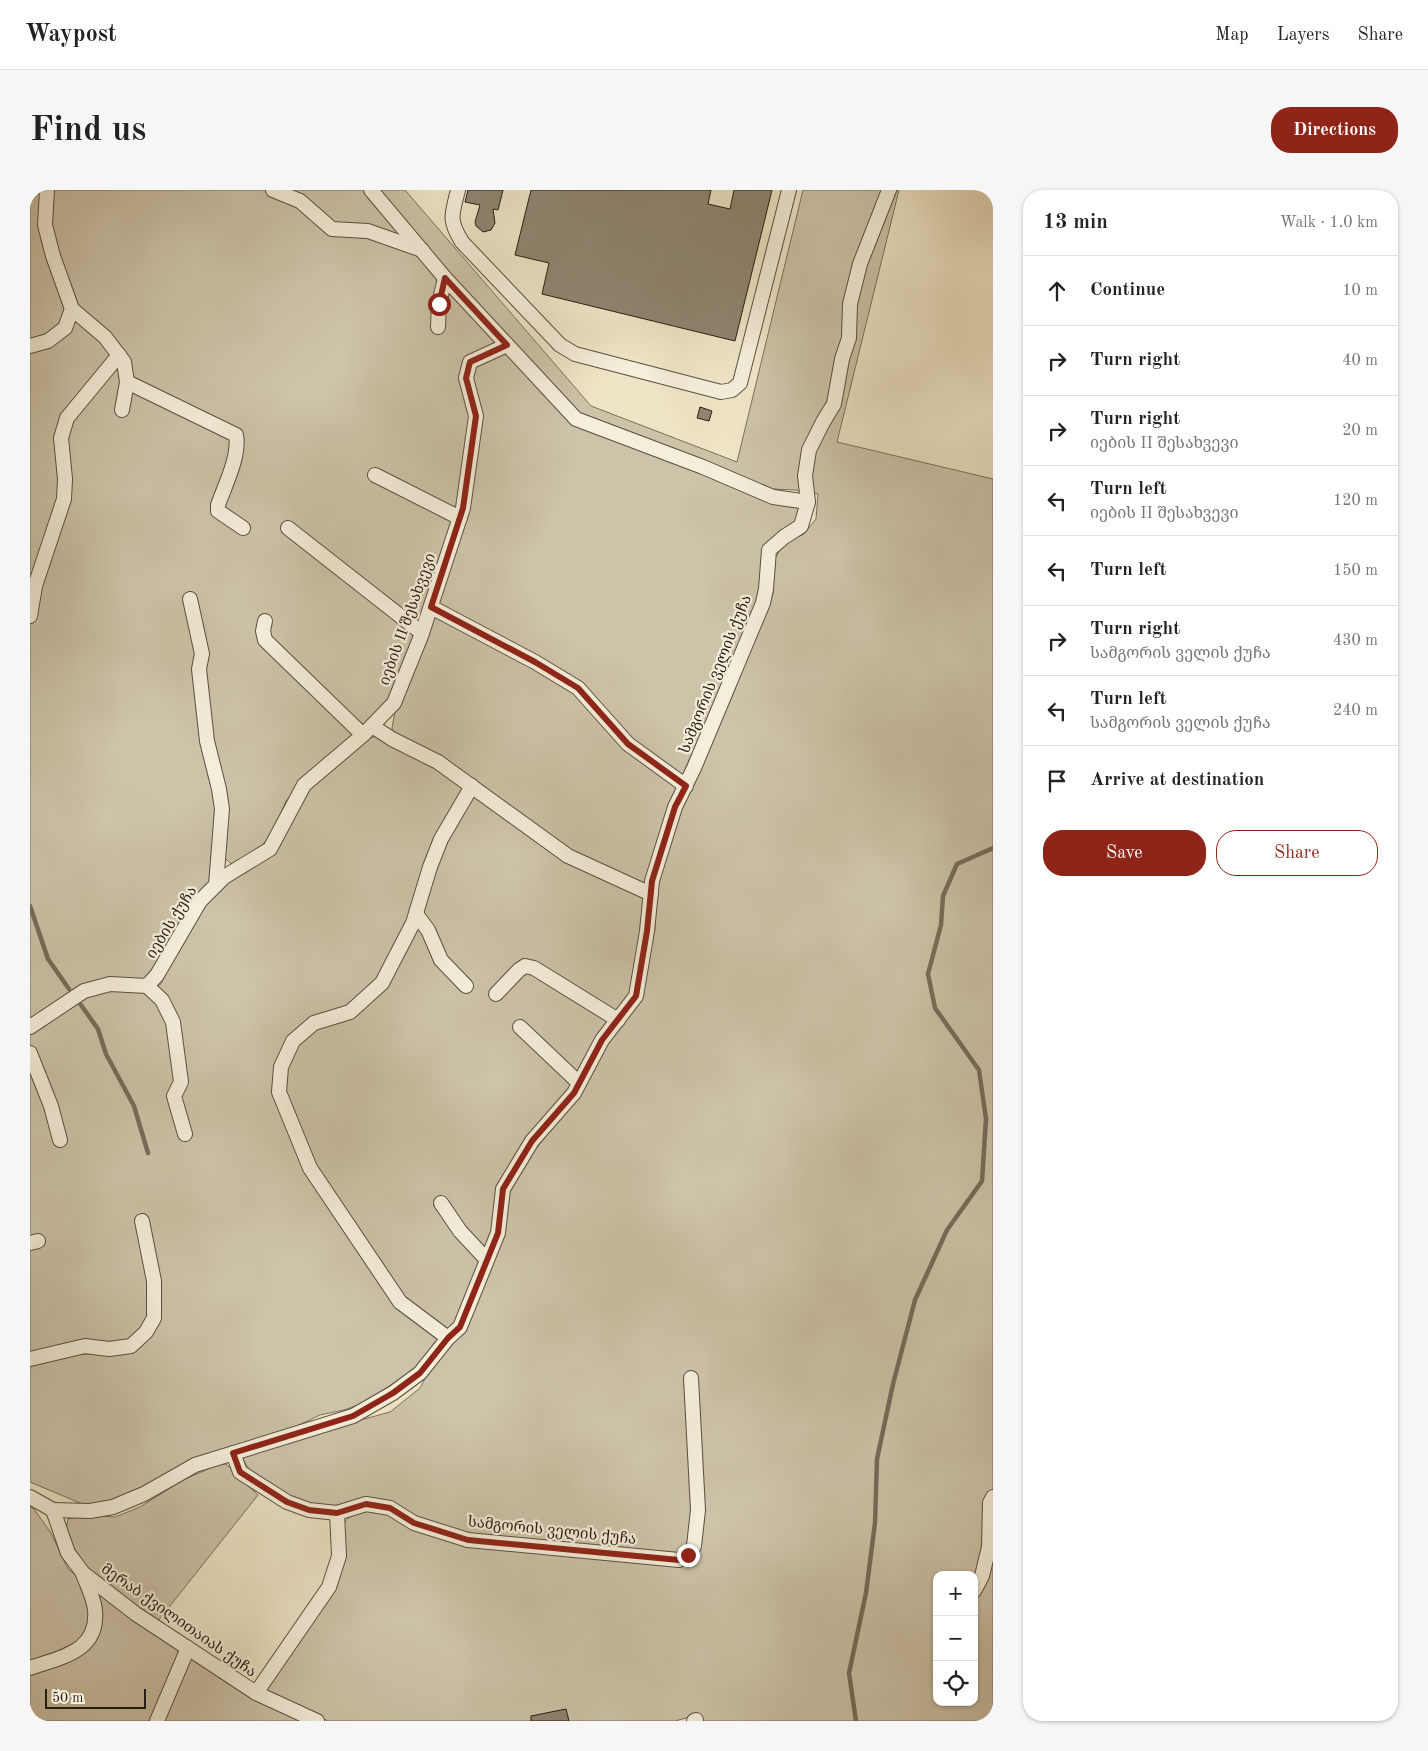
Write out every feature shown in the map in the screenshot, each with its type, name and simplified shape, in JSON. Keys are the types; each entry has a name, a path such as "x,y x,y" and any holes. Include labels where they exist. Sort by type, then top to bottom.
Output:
{"street":[{"path":"47,190 45,225 53,256 72,309 105,337 124,362 127,382 122,410"},
{"path":"274,190 300,201 332,228 368,231 422,250"},
{"path":"371,190 445,278 576,419 703,467 773,497 808,502"},
{"path":"458,190 451,216 454,228 462,242 560,345 575,354 721,392 728,392 740,383 788,190"},
{"name":"სამგორის ველის ქუჩა","path":"53,1510 90,1510 113,1507 144,1494 195,1465 353,1416 393,1393 420,1373 448,1338 460,1327 498,1233 503,1189 532,1141 574,1093 602,1040 636,996 647,931 652,881 675,807 686,786 763,604 769,550 801,526 808,502 805,476 810,450 834,404 842,359 849,338 850,304 858,272 889,190"},
{"path":"438,327 439,304 445,278"},
{"path":"30,346 48,340 65,328 72,309"},
{"name":"იების II შესახვევი","path":"216,885 224,877 270,849 304,785 367,731 394,703 422,633 463,508 476,416 466,378 470,362 507,345"},
{"path":"30,616 36,586 64,499 65,479 60,438 67,418 120,355"},
{"path":"127,382 236,435 236,455 218,505 218,511 243,528"},
{"path":"375,475 460,518"},
{"path":"288,528 422,633"},
{"name":"იების ქუჩა","path":"147,986 157,975 200,901 216,885 222,809 207,742 199,669 202,654 190,599"},
{"path":"431,607 535,662 578,688 628,744 686,786"},
{"path":"266,621 263,631 266,640 367,731 386,736 438,762 568,856 651,894"},
{"path":"448,1338 400,1302 310,1168 279,1092 281,1067 293,1041 314,1023 350,1012 382,983 413,923 430,867 441,839 472,786"},
{"path":"416,914 428,930 441,960 466,986"},
{"path":"496,994 525,966 534,968 618,1020"},
{"path":"30,1027 84,991 110,984 147,986 162,1000 173,1022 181,1082 174,1096 185,1134"},
{"path":"520,1027 579,1083"},
{"path":"30,1053 50,1106 60,1140"},
{"path":"441,1203 460,1231 487,1260"},
{"path":"30,1359 85,1346 109,1349 131,1346 146,1332 154,1318 154,1281 142,1221"},
{"name":"სამგორის ველის ქუჩა","path":"233,1453 240,1472 287,1502 309,1510 337,1513 366,1504 390,1508 414,1523 468,1540 679,1560 688,1555 694,1546 698,1510 690,1378"},
{"path":"30,1497 53,1510"},
{"path":"978,1584 982,1576 989,1547 990,1503 993,1497"},
{"name":"მერაბ ქვილითაიას ქუჩა","path":"53,1510 68,1553 83,1573 136,1614 256,1694 317,1721"},
{"path":"256,1694 329,1587 339,1556 337,1513"},
{"path":"30,1668 77,1650 90,1639 95,1624 95,1608 83,1573"},
{"path":"157,1721 188,1648"}],"shaded area":[{"path":"30,190 405,190 591,406 737,462 803,190 899,190 837,442 993,479 993,1721 700,1721 697,1715 675,1721 328,1721 263,1691 333,1587 343,1524 351,1516 359,1512 376,1511 413,1527 690,1565 699,1546 688,1547 682,1553 504,1539 454,1531 371,1501 334,1506 313,1505 286,1497 248,1468 242,1457 331,1428 390,1412 420,1388 499,1242 506,1224 509,1187 524,1164 573,1102 598,1056 640,1000 655,929 656,883 680,811 733,694 773,594 773,562 784,543 804,534 816,519 818,494 773,489 578,415 512,340 467,356 459,382 465,387 473,416 459,507 419,633 390,702 301,783 286,801 273,832 256,853 239,865 231,864 225,858 216,802 210,885 147,980 107,980 30,1021"},
{"path":"508,350 570,423 771,501 801,505 796,523 779,534 759,597 720,700 689,760 679,785 647,889 567,851 395,737 392,728 396,706 463,527 475,367"},
{"path":"376,736 419,758 644,899 632,991 570,1088 527,1139 457,1321 435,1342 416,1369 361,1404 320,1415 276,1436 119,1500 87,1506 30,1482 30,1365 70,1354 124,1354 128,1342 30,1354 30,1032 88,995 114,989 145,993 161,984 176,952 200,912 219,888 272,853 306,790 364,740"},
{"path":"226,1464 258,1495 158,1621 91,1573 65,1535 68,1519 85,1515 115,1517 140,1507 183,1480 217,1465"},
{"path":"30,1507 34,1509 51,1533 68,1569 117,1608 182,1649 150,1721 30,1721"},
{"path":"190,1657 304,1721 163,1721"}],"building":[{"path":"468,190 503,190 498,210 493,209 495,223 491,230 483,232 476,226 475,222 480,205 465,202"},
{"path":"531,190 711,190 708,204 730,209 734,190 772,190 735,341 542,294 549,263 515,255"},
{"path":"700,407 712,411 709,421 697,418"},
{"path":"566,1709 569,1721 531,1721 531,1716"}],"waterway":[{"path":"856,1721 849,1673 866,1593 875,1523 877,1459 893,1384 915,1300 947,1230 982,1181 986,1119 979,1070 935,1008 928,974 941,925 943,896 957,864 993,848"},
{"path":"30,906 48,959 69,989"},
{"path":"81,1005 98,1029 106,1054 134,1106 148,1153"}],"route":[{"path":"439,304 445,278 507,345 470,362 466,378 476,416 463,508 431,607 535,662 578,688 628,744 686,786 675,807 652,881 647,931 636,996 602,1040 574,1093 532,1141 503,1189 498,1233 460,1327 448,1338 420,1373 393,1393 353,1416 233,1453 240,1472 287,1502 309,1510 337,1513 366,1504 390,1508 414,1523 468,1540 679,1560 688,1555"}]}
